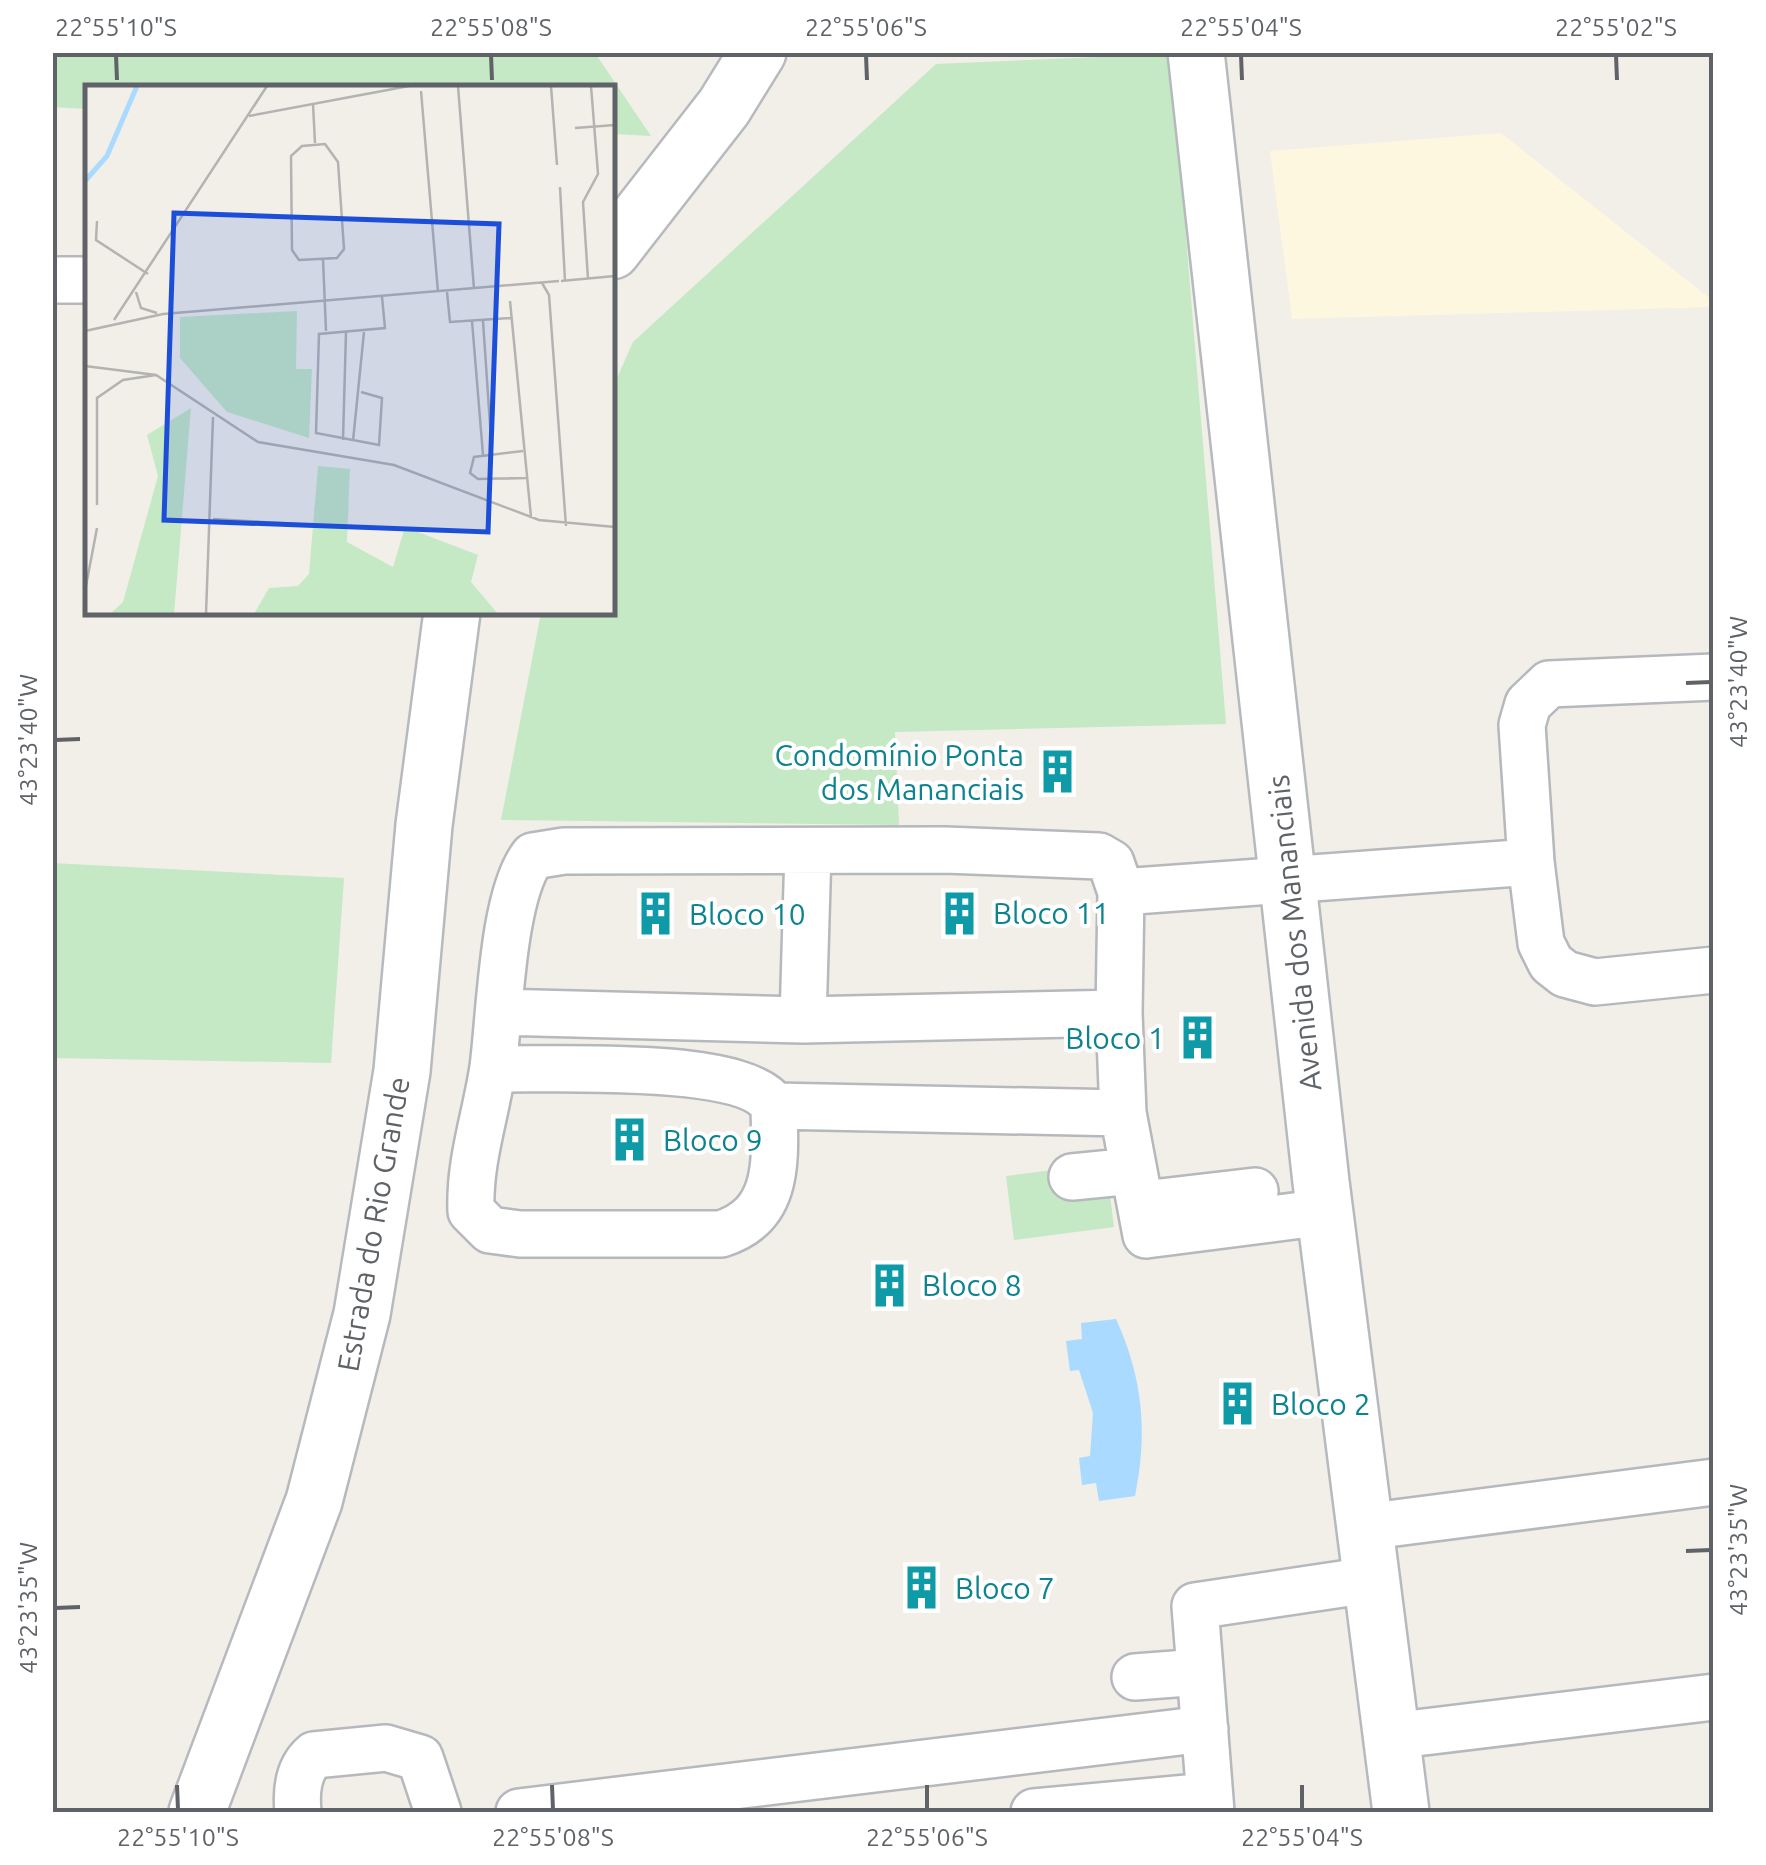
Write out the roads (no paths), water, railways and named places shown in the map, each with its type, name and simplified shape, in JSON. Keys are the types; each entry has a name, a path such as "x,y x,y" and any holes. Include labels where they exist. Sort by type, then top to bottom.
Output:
{"main road":[{"path":"615,248 724,107 758,52"},
{"name":"Avenida dos Mananciais","path":"1196,52 1323,1197 1401,1812"},
{"name":"Estrada do Rio Grande","path":"197,1812 314,1501 362,1314 402,1071 424,825 452,615"}],"street":[{"path":"52,280 85,280"},
{"path":"1714,677 1577,681 1538,690 1522,725 1531,862 1541,944 1551,963 1565,974 1594,982 1714,970"},
{"path":"493,1070 728,1078 762,1091 774,1106 775,1163 759,1213 743,1227 721,1234 520,1234 490,1230 471,1211 470,1181 493,1070 515,897 533,856 564,851 1082,853 1110,864 1121,892 1118,1012 1124,1113 1140,1203"},
{"path":"803,1020 808,852"},
{"path":"1121,892 1531,862"},
{"path":"499,1012 803,1020 1118,1012"},
{"path":"774,1106 1124,1113"},
{"path":"1072,1177 1140,1203 1323,1197"},
{"path":"1364,1527 1714,1482"},
{"path":"1135,1677 1197,1638 1371,1594"},
{"path":"1034,1812 1210,1804 1197,1638"},
{"path":"1392,1736 1714,1697"},
{"path":"519,1812 1205,1729"},
{"path":"298,1812 300,1777 304,1763 314,1755 386,1748 420,1758 438,1812"}],"water":[{"path":"1116,1319 1137,1384 1142,1428 1139,1473 1135,1496 1099,1501 1096,1483 1082,1485 1079,1458 1090,1456 1093,1413 1079,1370 1070,1371 1066,1341 1082,1339 1081,1323"}],"place":[{"name":"Condomínio Ponta dos Mananciais","path":"1057,772"},
{"name":"Bloco 11","path":"960,913"},
{"name":"Bloco 10","path":"656,914"},
{"name":"Bloco 1","path":"1198,1038"},
{"name":"Bloco 9","path":"630,1140"},
{"name":"Bloco 8","path":"889,1285"},
{"name":"Bloco 2","path":"1238,1404"},
{"name":"Bloco 7","path":"922,1588"}]}
